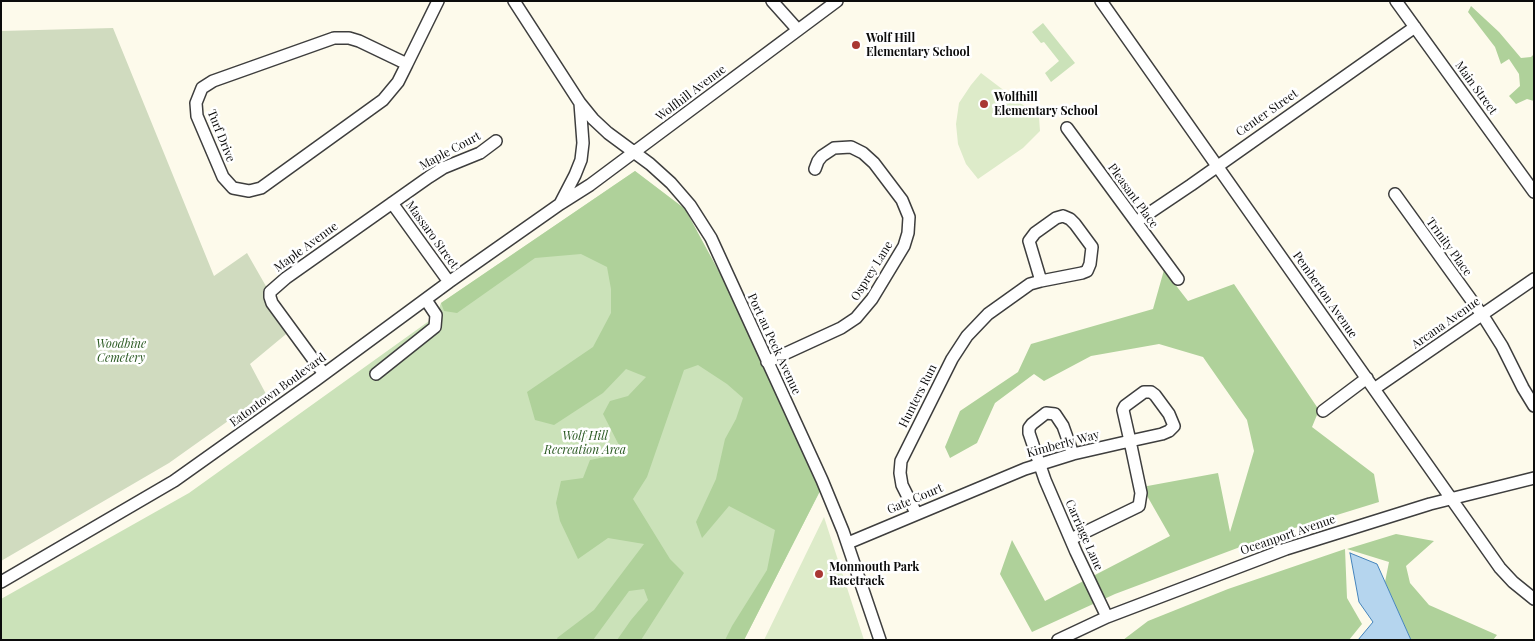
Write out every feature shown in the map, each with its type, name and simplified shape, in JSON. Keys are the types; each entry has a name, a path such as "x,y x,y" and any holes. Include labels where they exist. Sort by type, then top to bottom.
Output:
{"street":[{"name":"Turf Drive","path":"407,64 359,41 349,38 334,38 208,84 202,88 198,95 196,103 197,116 227,184 241,191 256,190 387,96 398,82 407,64 438,1"},
{"path":"514,1 580,103 583,143 581,160 576,175 560,204"},
{"path":"772,1 798,30"},
{"name":"Wolfhill Avenue","path":"560,204 634,153 837,1"},
{"name":"Pemberton Avenue","path":"1101,1 1507,576 1534,598"},
{"name":"Main Street","path":"1396,1 1534,192"},
{"name":"Center Street","path":"1136,222 1415,27"},
{"name":"Port au Peck Avenue","path":"580,103 608,134 671,183 698,216 711,238 822,480 848,543 880,640"},
{"name":"Pleasant Place","path":"1067,128 1178,279"},
{"name":"Maple Court","path":"392,204 442,168 480,152 496,141"},
{"name":"Osprey Lane","path":"767,362 841,328 856,318 872,299 904,246 908,233 908,217 902,200 874,163 863,153 851,147 834,148 822,156 815,169"},
{"name":"Trinity Place","path":"1395,194 1502,346 1522,388 1534,406"},
{"name":"Massaro Street","path":"392,204 449,282"},
{"name":"Maple Avenue","path":"324,374 272,303 270,292 286,278 392,204"},
{"name":"Eatontown Boulevard","path":"1,582 174,481 560,204"},
{"path":"1066,216 1075,224 1092,247 1089,268 1082,273 1040,281 1029,241 1036,233 1056,218 1066,216"},
{"name":"Arcana Avenue","path":"1374,390 1534,279"},
{"name":"Hunters Run","path":"916,513 902,485 900,473 903,457 958,348 976,326 1000,305 1030,284 1040,281"},
{"path":"376,374 435,327 436,316 426,300"},
{"path":"1322,411 1367,378"},
{"name":"Kimberly Way","path":"963,494 1040,464 1073,454 1162,434 1173,428 1173,420 1151,392 1144,392 1139,395 1124,410 1130,441"},
{"name":"Carriage Lane","path":"1073,454 1055,414 1046,413 1038,418 1029,428 1040,464 1071,539 1107,617"},
{"path":"1071,539 1139,506 1141,500 1139,484 1130,441"},
{"name":"Oceanport Avenue","path":"1058,640 1107,617 1286,549 1452,499 1534,478"},
{"name":"Gate Court","path":"848,543 963,494"}],"green space":[{"path":"1471,6 1499,32 1521,58 1531,57 1534,54 1534,101 1527,99 1516,104 1509,96 1520,86 1519,74 1509,59 1501,64 1495,47 1468,12"},
{"path":"1043,23 1075,63 1051,82 1045,73 1059,61 1044,42 1041,43 1032,32"},
{"name":"Woodbine Cemetery","path":"113,28 214,276 247,253 291,330 250,364 266,394 169,463 1,561 1,31"},
{"path":"981,73 1039,117 1040,131 1023,148 978,179 966,164 958,144 956,124 959,103"},
{"name":"Wolf Hill Recreation Area","path":"635,171 685,209 745,320 820,491 744,640 1,640 1,599 189,493 436,316 441,303"},
{"path":"635,171 685,209 745,320 820,491 744,640 725,640 767,570 775,530 729,506 702,538 696,522 716,479 725,439 736,419 743,398 727,384 698,365 684,370 647,477 633,499 670,559 684,573 641,640 617,640 648,600 644,589 629,591 593,640 558,640 557,638 594,610 644,544 608,538 578,559 560,521 556,503 561,481 583,478 590,460 610,456 621,449 603,414 610,401 628,396 646,377 626,369 603,393 554,425 535,420 527,392 593,347 611,313 611,289 607,267 581,254 535,258 457,313 444,311 441,303"},
{"path":"1164,270 1188,301 1234,284 1319,410 1312,427 1374,474 1379,502 1272,535 1115,594 1032,632 1000,574 1012,540 1045,601 1170,536 1142,487 1218,473 1230,532 1254,451 1247,420 1203,357 1159,344 1091,356 1044,381 1034,374 995,403 977,443 950,458 945,447 960,411 1018,372 1031,344 1153,309"},
{"name":"Monmouth Park Racetrack","path":"824,517 864,640 764,640"},
{"path":"1396,534 1434,541 1406,566 1410,583 1429,605 1497,635 1493,640 1411,640 1385,582 1389,562 1347,549"},
{"path":"1345,549 1347,598 1362,624 1349,640 1123,640 1148,621 1228,589"}],"water":[{"path":"1350,553 1377,564 1411,640 1358,640 1373,622 1359,602"}],"place":[{"name":"Wolf Hill Elementary School","path":"856,45"},
{"name":"Wolfhill Elementary School","path":"984,104"},
{"name":"Monmouth Park Racetrack","path":"819,574"}]}
